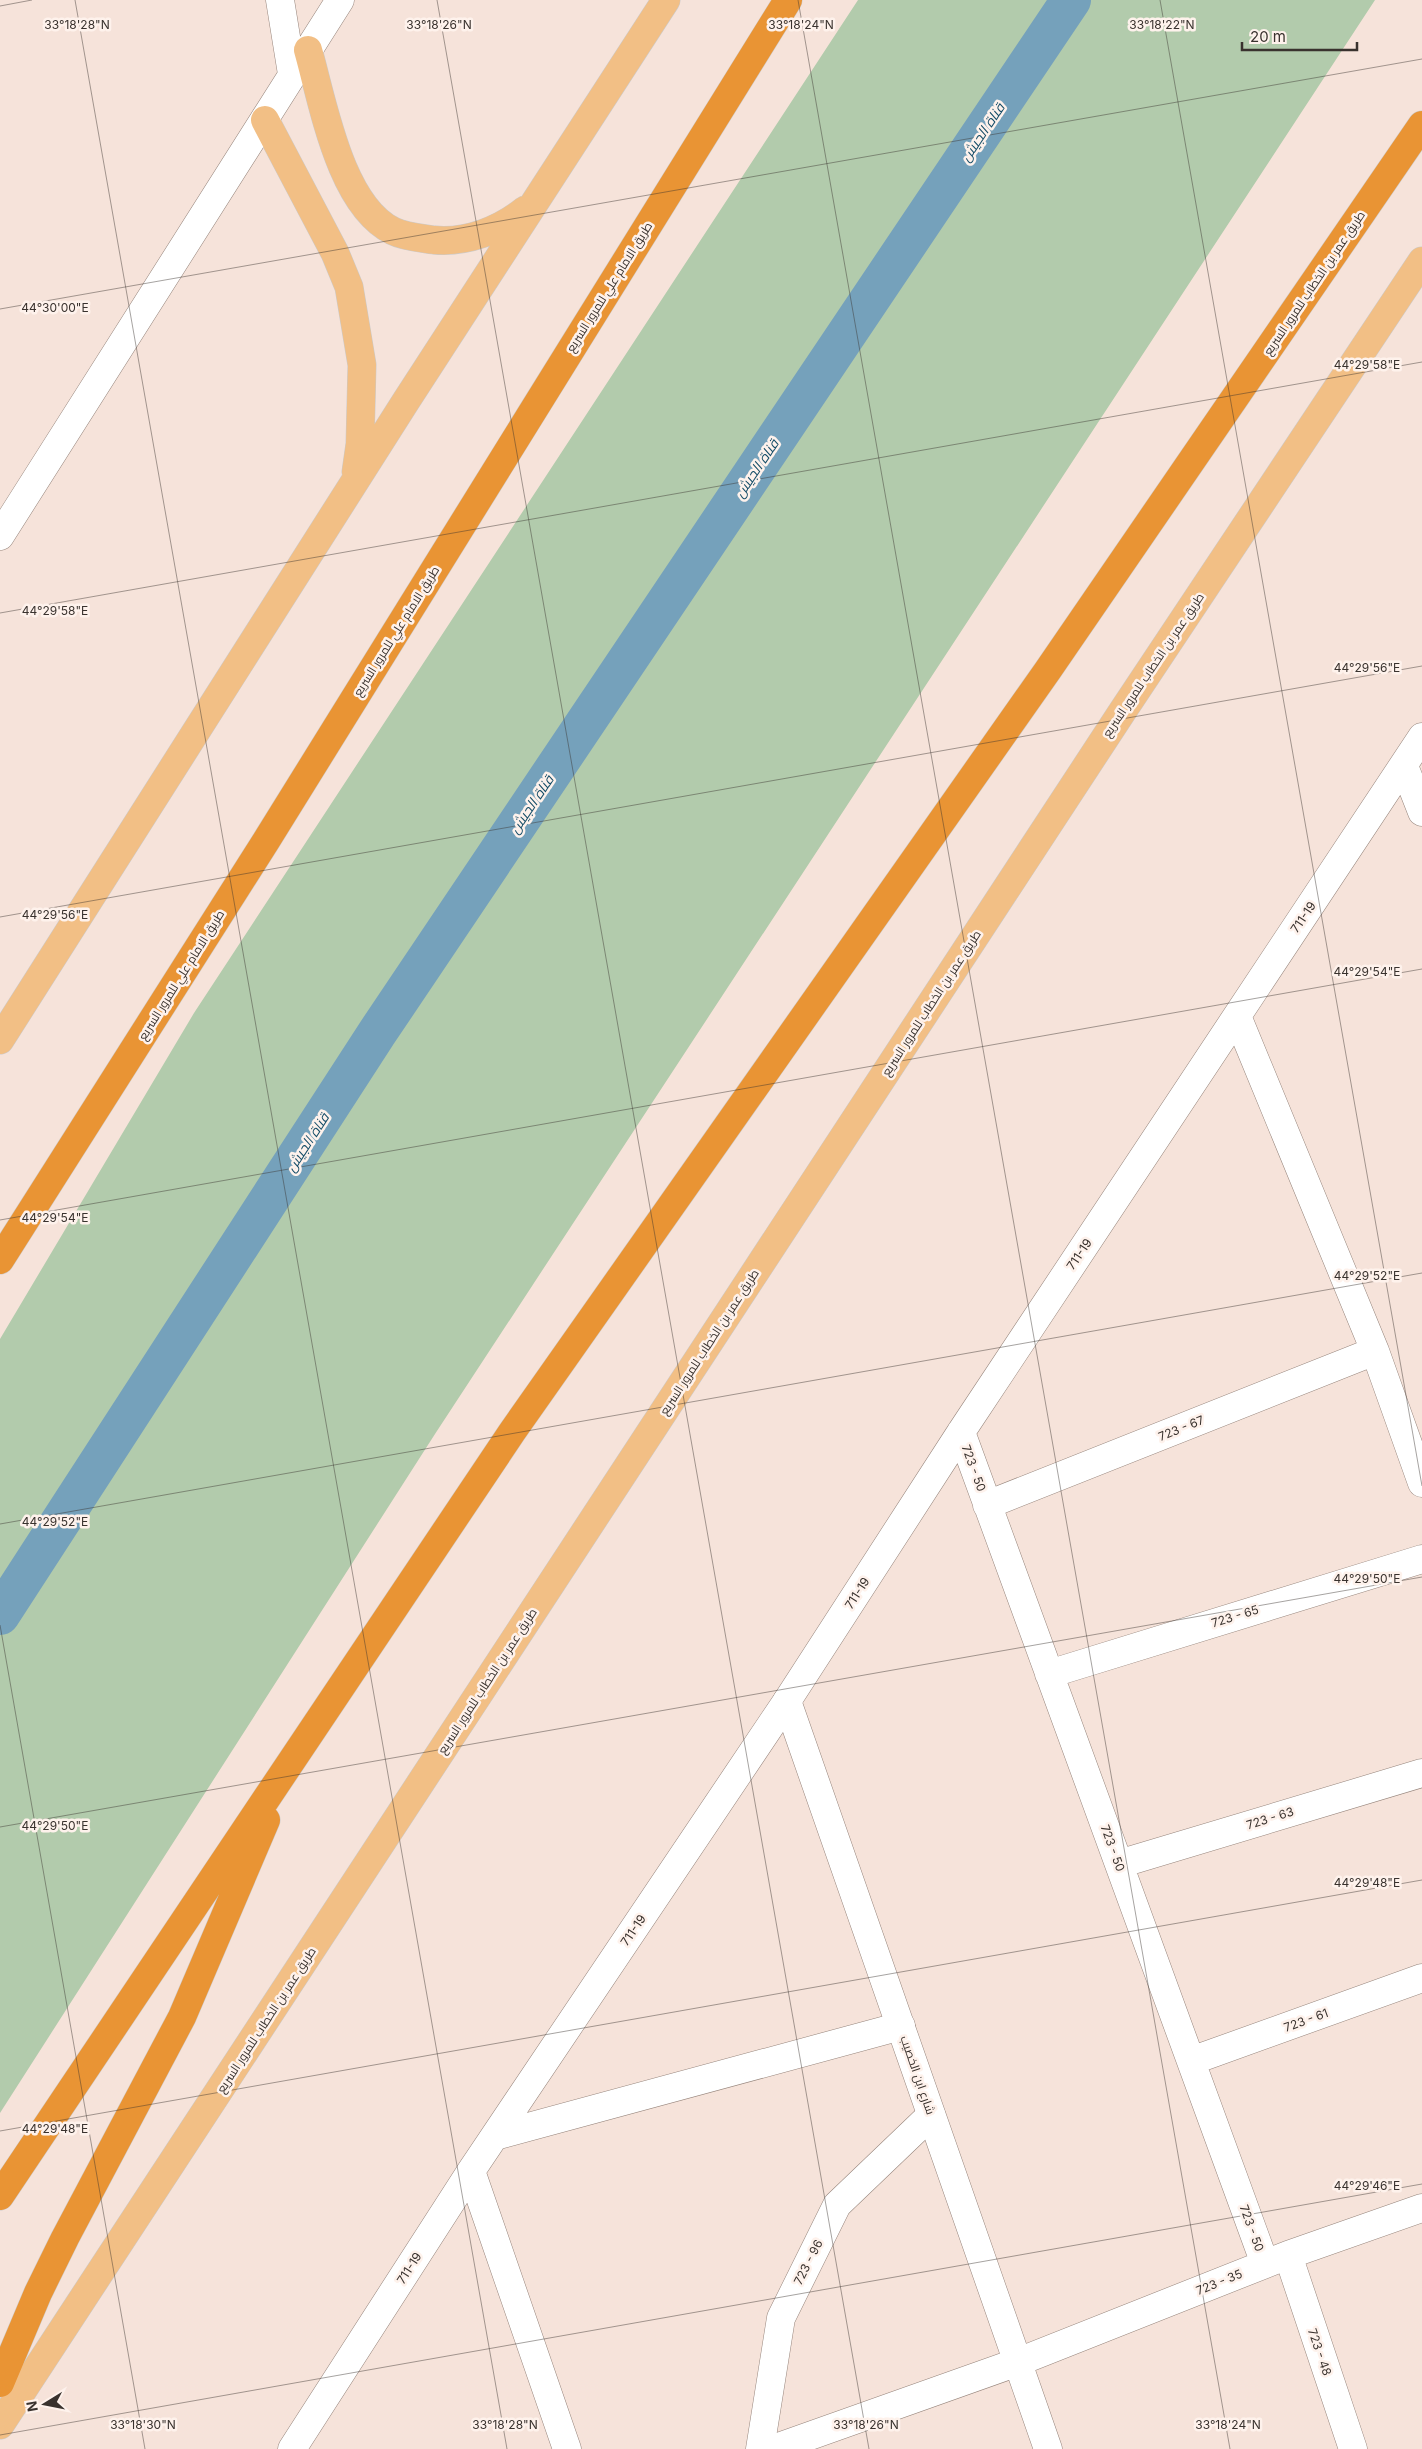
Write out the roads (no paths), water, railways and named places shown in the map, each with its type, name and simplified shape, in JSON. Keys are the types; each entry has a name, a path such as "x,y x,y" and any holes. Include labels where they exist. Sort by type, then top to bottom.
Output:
{"highway":[{"name":"طريق الامام علي للمرور السريع","path":"0,1260 272,832 788,0"},
{"name":"طريق عمر بن الخطاب للمرور السريع","path":"0,2196 35,2141 512,1432 1048,670 1422,125"},
{"path":"0,1253 25,1222"},
{"path":"0,2383 38,2293 65,2238 182,2017 231,1905 263,1825 315,1726"}],"main road":[{"path":"0,1040 354,482 666,0"},
{"path":"308,50 336,150 354,193 370,212 393,231 418,238 443,240 468,238 492,230 514,219 534,202"},
{"path":"265,120 335,254 349,287 362,365 360,444 354,482"},
{"name":"طريق عمر بن الخطاب للمرور السريع","path":"0,2425 1122,712 1422,261"}],"street":[{"path":"280,0 292,74"},
{"path":"0,536 340,0"},
{"name":"711-19","path":"292,2449 471,2171 787,1701 961,1432 1422,738"},
{"path":"1404,766 1422,812"},
{"path":"1237,1016 1375,1351 1422,1483"},
{"name":"723 - 67","path":"987,1505 1375,1351"},
{"name":"723 - 50","path":"961,1432 1191,2061 1276,2260"},
{"name":"723 - 65","path":"1049,1674 1422,1559"},
{"name":"شارع ابن الخصيب","path":"787,1701 1048,2449"},
{"name":"723 - 63","path":"1119,1864 1422,1773"},
{"name":"723 - 61","path":"1191,2061 1422,1978"},
{"path":"495,2136 901,2026"},
{"name":"723 - 96","path":"760,2449 780,2318 837,2205 932,2115"},
{"path":"471,2171 567,2449"},
{"name":"723 - 35","path":"773,2449 1018,2362 1276,2260 1422,2208"},
{"name":"723 - 48","path":"1276,2260 1353,2449"}],"waterway":[{"name":"قناة الجيش","path":"0,1615 377,1033 1071,0"}]}
